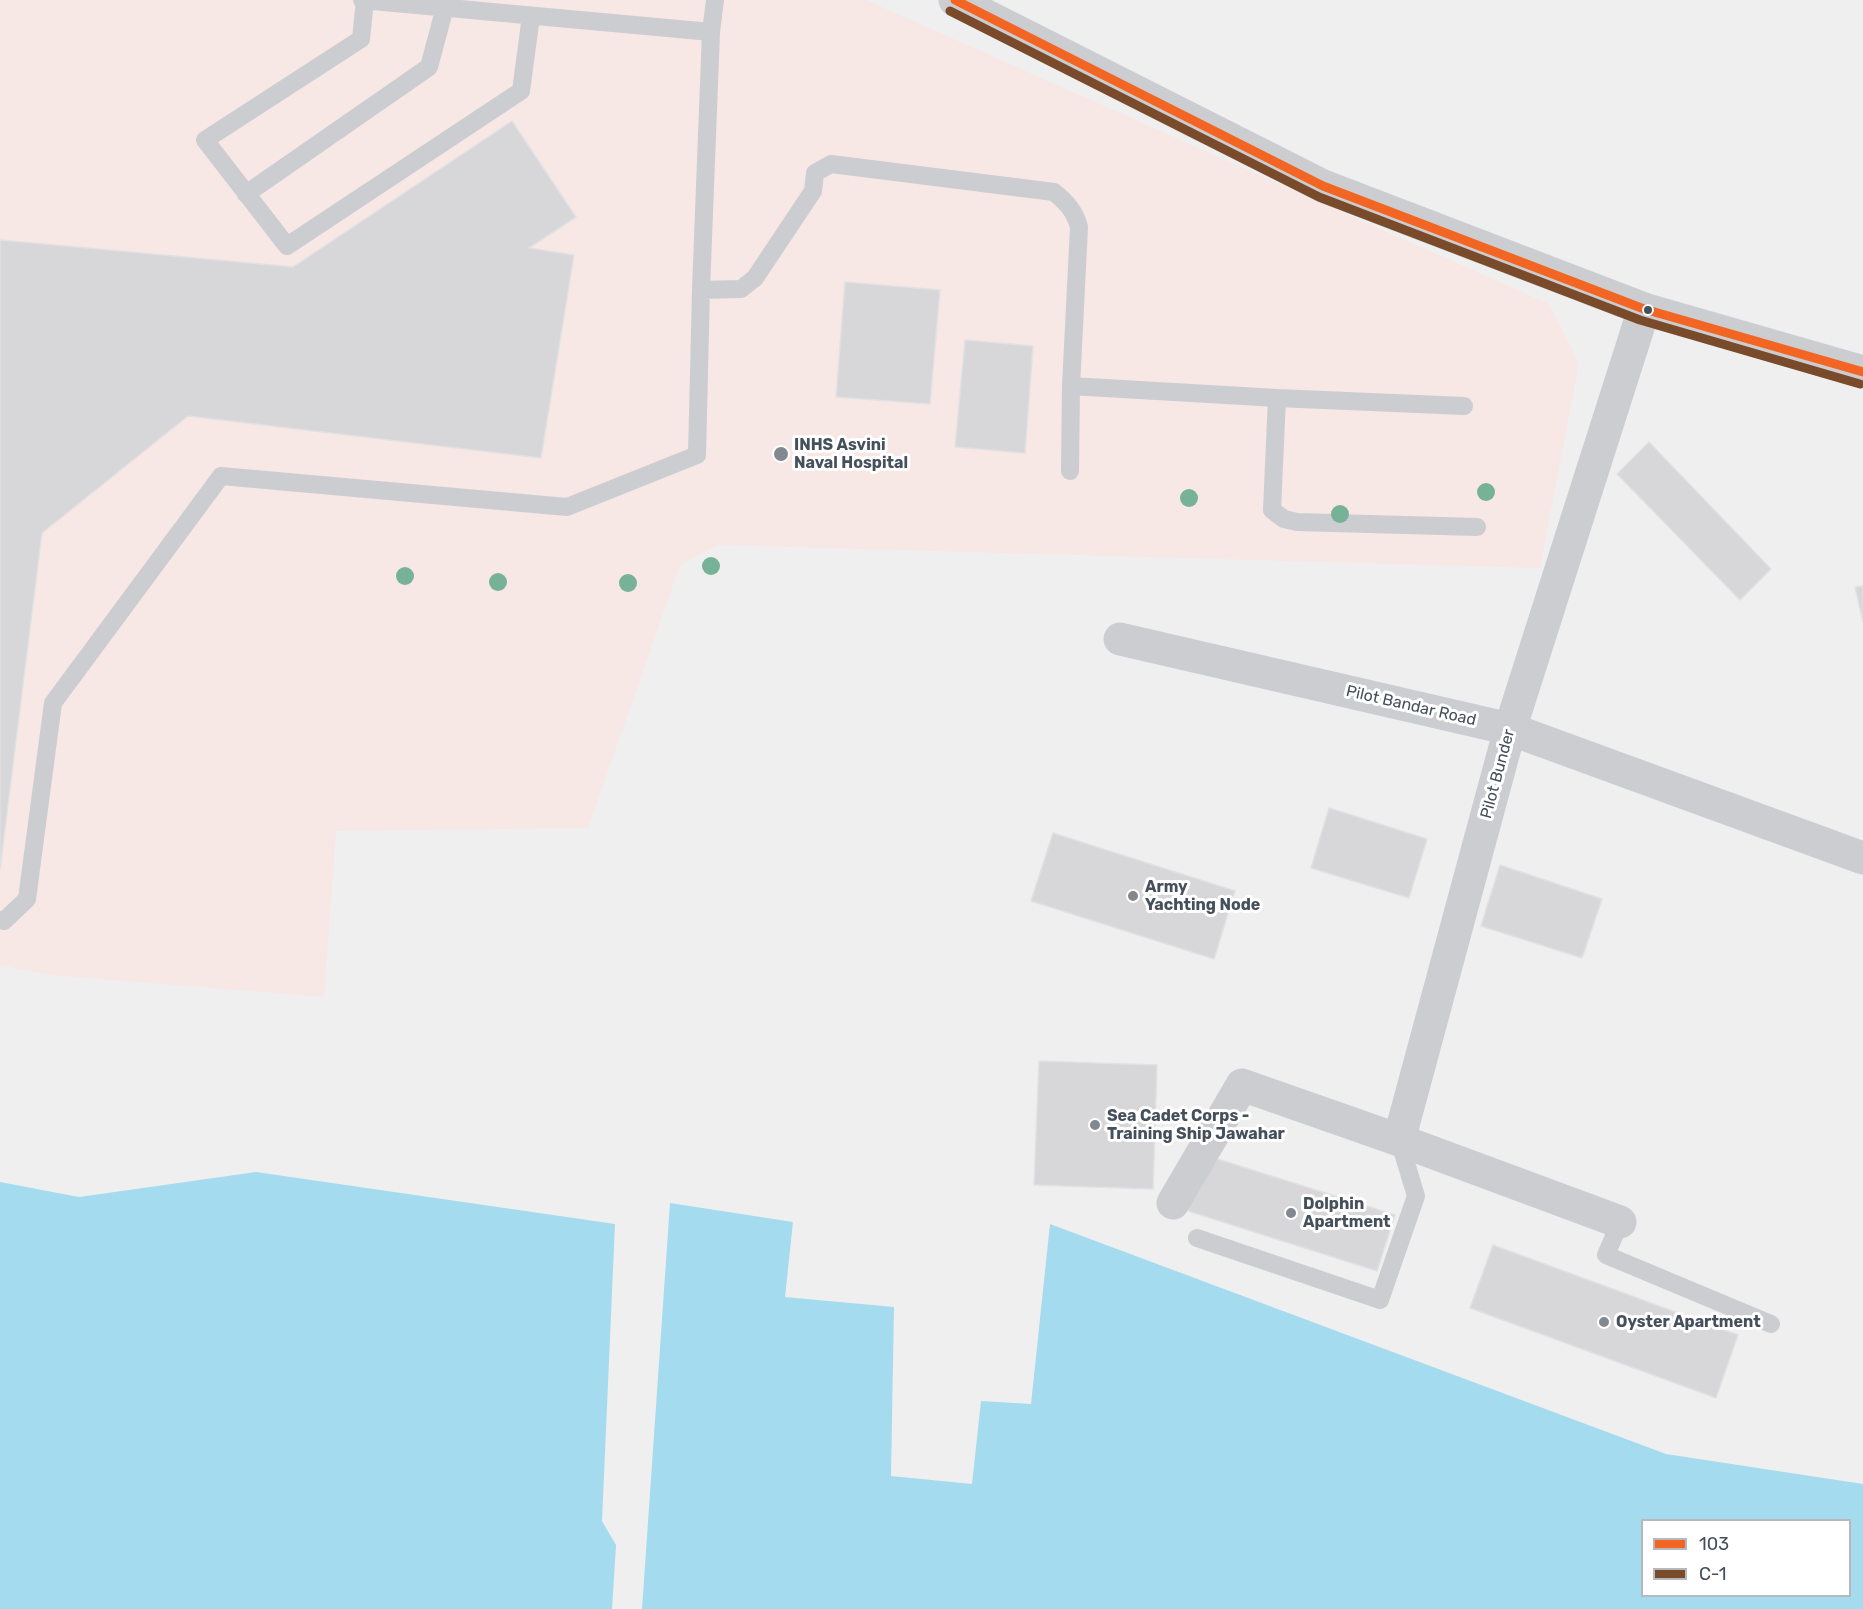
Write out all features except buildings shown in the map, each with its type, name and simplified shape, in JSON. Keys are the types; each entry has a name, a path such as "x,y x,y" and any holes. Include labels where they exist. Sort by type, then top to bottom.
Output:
{"street":[{"path":"955,0 1323,186 1644,309 1863,372"},
{"name":"Pilot Bunder","path":"1399,1140 1510,729 1644,309"},
{"name":"Pilot Bandar Road","path":"1120,639 1510,729 1863,858"},
{"path":"1173,1203 1242,1085 1620,1222"}],"lane":[{"path":"531,16 521,91 287,246 205,140 361,39 364,0 711,32"},
{"path":"0,920 4,921 27,899 53,703 221,476 567,507 697,455 711,32 715,0"},
{"path":"246,194 429,67 445,8"},
{"path":"701,290 741,289 755,278 813,191 815,173 831,164 1054,192 1076,215 1080,227 1071,386 1070,471"},
{"path":"1071,386 1464,406"},
{"path":"1277,398 1272,510 1284,519 1297,522 1477,527"},
{"path":"1197,1238 1380,1300 1416,1196 1399,1140"},
{"path":"1620,1222 1606,1255 1771,1324"}],"shaded area":[{"name":"INHS Asvini Naval Hospital","path":"0,0 866,0 1549,304 1579,363 1540,568 718,545 680,565 588,828 336,831 324,997 52,975 0,965"}],"water":[{"path":"256,1172 615,1224 602,1521 616,1545 612,1609 0,1609 0,1182 79,1197"},
{"path":"670,1203 793,1222 785,1297 894,1307 891,1476 972,1484 981,1401 1031,1404 1050,1224 1666,1454 1863,1484 1863,1609 642,1609"}],"transit line":[{"name":"103","path":"955,0 1323,186 1644,309 1863,372"},
{"name":"C-1","path":"950,11 1319,197 1640,320 1860,384"}],"place":[{"name":"INHS Asvini Naval Hospital","path":"781,454"},
{"name":"Army Yachting Node","path":"1133,896"},
{"name":"Sea Cadet Corps - Training Ship Jawahar","path":"1095,1125"},
{"name":"Dolphin Apartment","path":"1291,1213"},
{"name":"Oyster Apartment","path":"1604,1322"}]}
